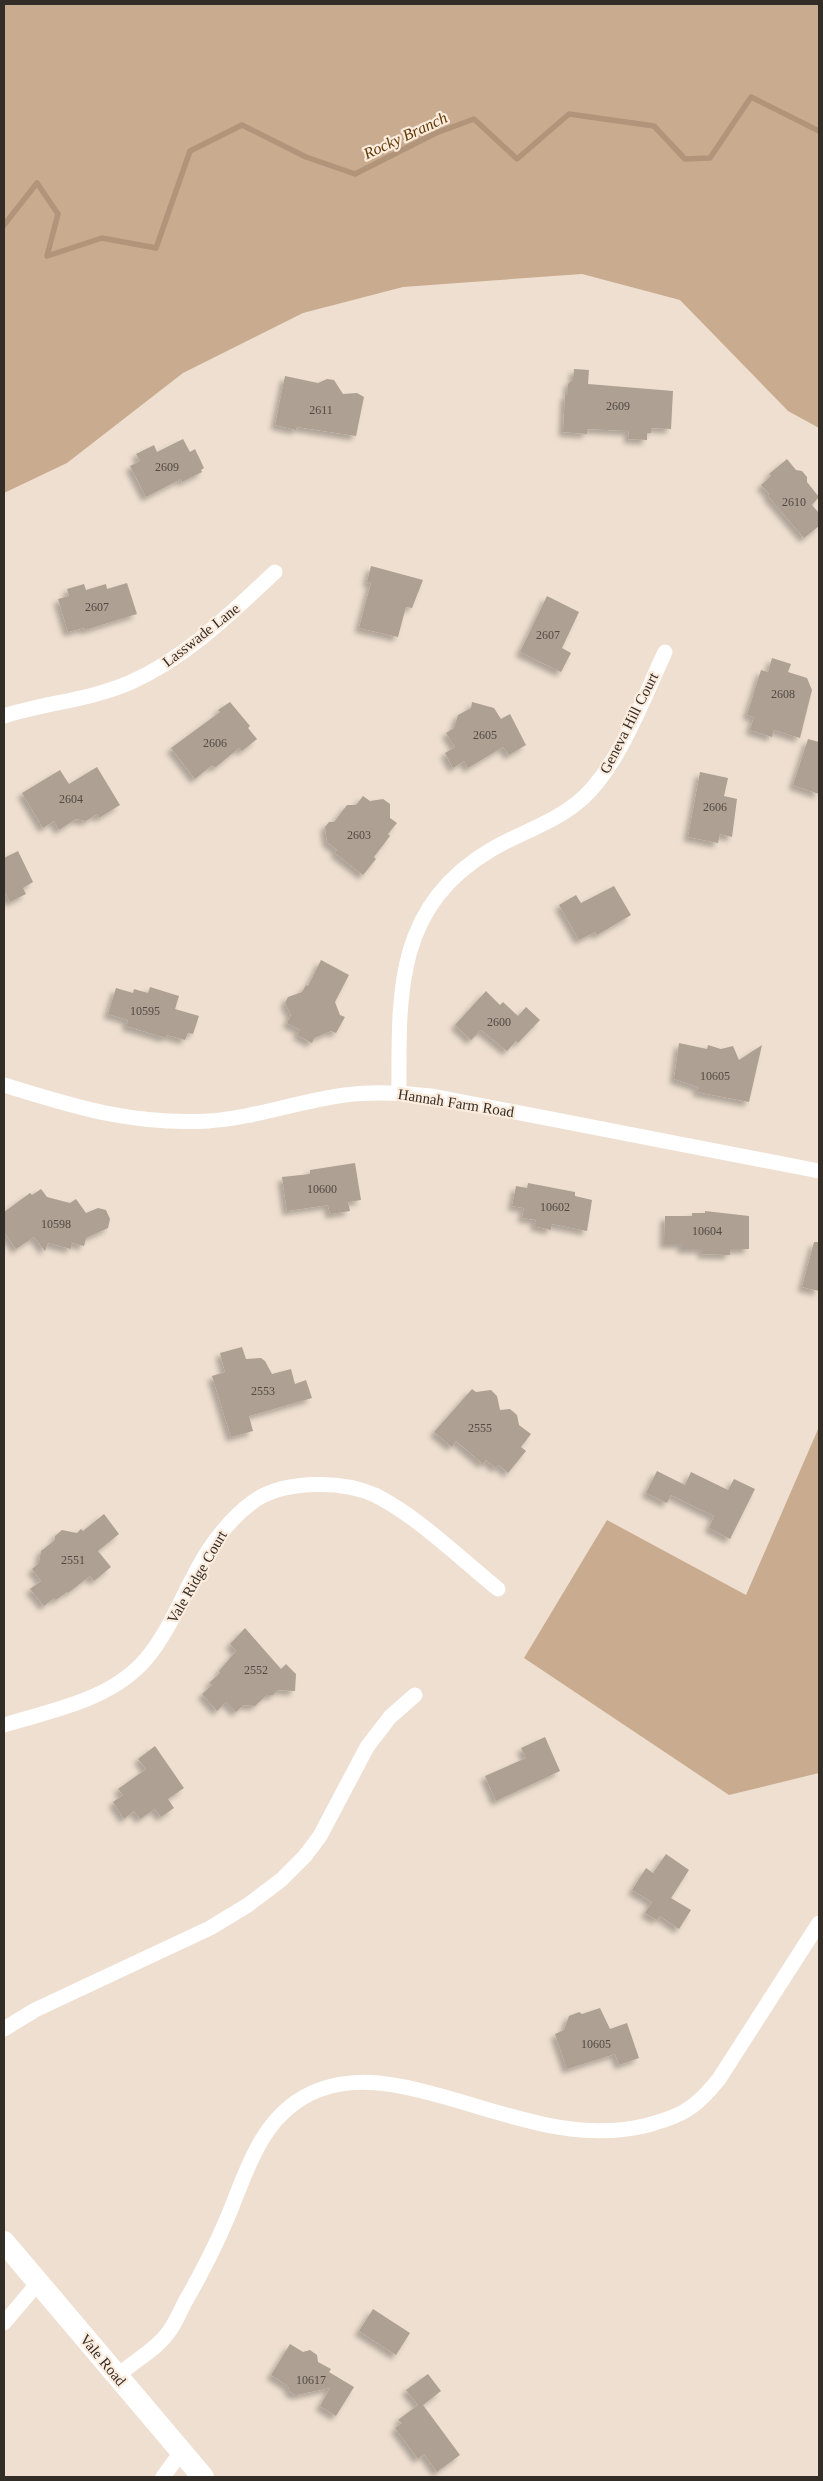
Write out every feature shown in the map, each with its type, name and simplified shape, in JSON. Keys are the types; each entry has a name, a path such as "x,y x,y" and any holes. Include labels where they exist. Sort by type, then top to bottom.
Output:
{"main road":[{"name":"Vale Road","path":"4,2242 203,2477"}],"street":[{"name":"Lasswade Lane","path":"4,716 83,698 128,683 158,669 192,646 232,612 274,572"},
{"name":"Geneva Hill Court","path":"399,1093 399,1032 404,974 409,948 419,924 433,900 459,874 485,853 548,822 584,797 601,778 615,756 665,652"},
{"name":"Hannah Farm Road","path":"4,1085 87,1111 129,1119 170,1122 231,1118 345,1095 399,1093 451,1100 819,1171"},
{"name":"Vale Ridge Court","path":"4,1725 77,1703 114,1686 145,1660 167,1628 209,1550 228,1524 255,1500 276,1491 299,1486 336,1484 374,1495 405,1514 498,1589"},
{"path":"4,2029 35,2010 210,1928 248,1905 281,1880 305,1856 320,1836 367,1747 390,1717 415,1695"},
{"path":"118,2376 154,2350 169,2332 205,2265 256,2148 279,2117 302,2098 320,2088 340,2083 364,2082 396,2084 537,2124 572,2130 607,2131 634,2128 670,2119 686,2111 703,2097 719,2079 819,1924"},
{"path":"4,2323 38,2283"},
{"path":"164,2477 181,2452"}],"shaded area":[{"path":"4,4 819,4 819,428 788,411 680,300 582,274 403,287 303,313 183,373 67,463 4,493"},
{"path":"819,1427 819,1773 729,1795 524,1658 607,1520 746,1595"}],"building":[{"path":"574,369 589,370 588,384 673,391 671,429 651,428 651,433 647,433 647,440 628,439 629,431 587,429 587,434 563,432 565,395 568,395 568,384 573,379"},
{"path":"285,376 318,383 327,379 334,380 343,394 357,393 364,397 356,436 297,427 296,430 275,425"},
{"path":"183,439 190,452 195,449 204,468 201,470 202,472 182,482 181,479 146,497 130,466 140,461 136,454 154,445 157,452"},
{"path":"787,459 796,470 802,471 807,477 807,482 819,497 812,505 819,513 819,526 804,538 761,485 771,476 769,474"},
{"path":"371,566 423,580 412,608 406,607 398,637 359,628 371,583 367,582"},
{"path":"127,583 137,614 85,630 84,628 68,632 58,599 69,596 67,589 84,584 86,590 106,584 107,589"},
{"path":"547,596 579,612 562,648 571,653 561,672 520,652"},
{"path":"772,658 791,664 788,672 807,678 812,690 800,738 774,730 772,737 750,730 754,717 747,715 761,670 768,672"},
{"path":"230,702 250,726 248,728 257,739 242,751 239,748 216,767 211,766 195,779 171,748 220,712 218,710"},
{"path":"472,702 494,708 501,719 510,714 526,745 509,755 503,747 468,768 464,761 453,768 445,753 455,747 446,733 454,728 458,715 471,708"},
{"path":"808,739 819,742 819,794 793,785"},
{"path":"97,767 120,805 99,818 97,814 86,821 76,819 59,830 54,821 43,828 22,793 60,770 69,784"},
{"path":"700,772 728,778 724,796 737,799 732,837 720,834 718,843 688,837"},
{"path":"363,796 370,801 383,799 390,804 390,818 397,823 374,857 376,859 363,875 335,853 337,850 327,842 325,827 329,822 334,822 347,805 356,805"},
{"path":"18,851 33,882 23,888 26,894 10,902 4,890 4,858"},
{"path":"614,886 631,915 597,935 595,932 579,940 559,905 576,895 581,903"},
{"path":"321,960 349,975 335,1002 340,1015 345,1017 336,1033 331,1031 314,1038 312,1043 297,1035 300,1030 287,1023 291,1015 285,1003 288,997 302,992 306,985 308,986"},
{"path":"150,987 179,996 175,1009 199,1016 193,1034 188,1033 185,1040 167,1035 166,1038 126,1026 128,1020 108,1014 116,988 133,993 134,989 148,993"},
{"path":"486,991 500,1005 503,1002 518,1016 526,1007 540,1020 518,1043 516,1041 507,1051 481,1030 471,1040 455,1025"},
{"path":"679,1043 707,1049 708,1045 721,1049 733,1046 739,1060 762,1045 749,1102 697,1092 698,1087 674,1079"},
{"path":"355,1163 361,1200 348,1202 350,1211 330,1214 328,1205 287,1211 282,1177 310,1174 310,1170"},
{"path":"528,1183 575,1192 575,1196 592,1200 587,1231 552,1224 551,1230 534,1226 536,1220 522,1218 524,1208 512,1206 516,1186 527,1188"},
{"path":"41,1189 47,1197 70,1203 76,1199 86,1213 98,1208 106,1210 110,1219 108,1228 86,1238 84,1246 72,1243 71,1249 48,1243 45,1251 34,1237 16,1249 4,1232 4,1212 30,1193 32,1195"},
{"path":"705,1211 749,1216 749,1249 730,1249 730,1255 702,1254 702,1249 682,1249 682,1244 664,1244 665,1216 692,1216 692,1213 705,1213"},
{"path":"814,1242 819,1242 819,1291 802,1287"},
{"path":"242,1347 246,1359 261,1358 265,1361 272,1374 291,1369 295,1384 306,1380 312,1398 249,1416 253,1431 231,1437 212,1376 225,1372 220,1353"},
{"path":"472,1389 476,1392 491,1390 497,1396 500,1410 510,1409 517,1415 519,1425 531,1434 521,1447 526,1451 508,1473 499,1465 496,1468 486,1460 483,1464 456,1441 452,1447 434,1432"},
{"path":"657,1471 685,1485 691,1472 728,1490 734,1479 755,1489 730,1539 709,1528 714,1516 671,1495 667,1503 646,1493"},
{"path":"104,1514 119,1534 98,1551 111,1567 94,1581 90,1576 68,1593 56,1600 54,1598 44,1606 30,1589 41,1581 32,1569 39,1563 41,1551 55,1540 55,1536 62,1530 77,1533 81,1529 83,1531"},
{"path":"245,1628 281,1669 286,1664 296,1674 295,1691 278,1690 273,1695 267,1695 255,1706 244,1705 236,1712 226,1702 217,1711 202,1694 212,1685 209,1683 220,1673 219,1671 236,1651 230,1644"},
{"path":"545,1737 560,1771 496,1801 485,1776 526,1758 521,1748"},
{"path":"155,1746 184,1788 168,1799 174,1808 161,1817 155,1809 140,1819 134,1811 124,1819 113,1802 123,1795 118,1789 146,1769 138,1759"},
{"path":"666,1854 689,1870 671,1898 691,1910 679,1929 660,1916 657,1920 645,1913 652,1902 632,1890 646,1868 653,1873"},
{"path":"600,2008 610,2029 627,2023 639,2058 619,2065 615,2054 567,2069 555,2034 564,2030 569,2016"},
{"path":"373,2309 410,2333 396,2355 359,2331"},
{"path":"290,2344 303,2352 310,2350 317,2355 318,2362 331,2369 329,2372 354,2387 336,2416 320,2406 330,2388 296,2395 290,2392 288,2386 271,2375"},
{"path":"428,2374 441,2391 423,2405 460,2455 437,2472 424,2454 418,2459 395,2428 402,2423 398,2420 418,2405 406,2390"}],"waterway":[{"name":"Rocky Branch","path":"4,225 37,183 58,214 47,256 102,238 156,248 190,151 242,125 306,157 355,174 436,133 474,119 517,159 569,114 654,126 685,159 710,158 751,97 819,131"}]}
